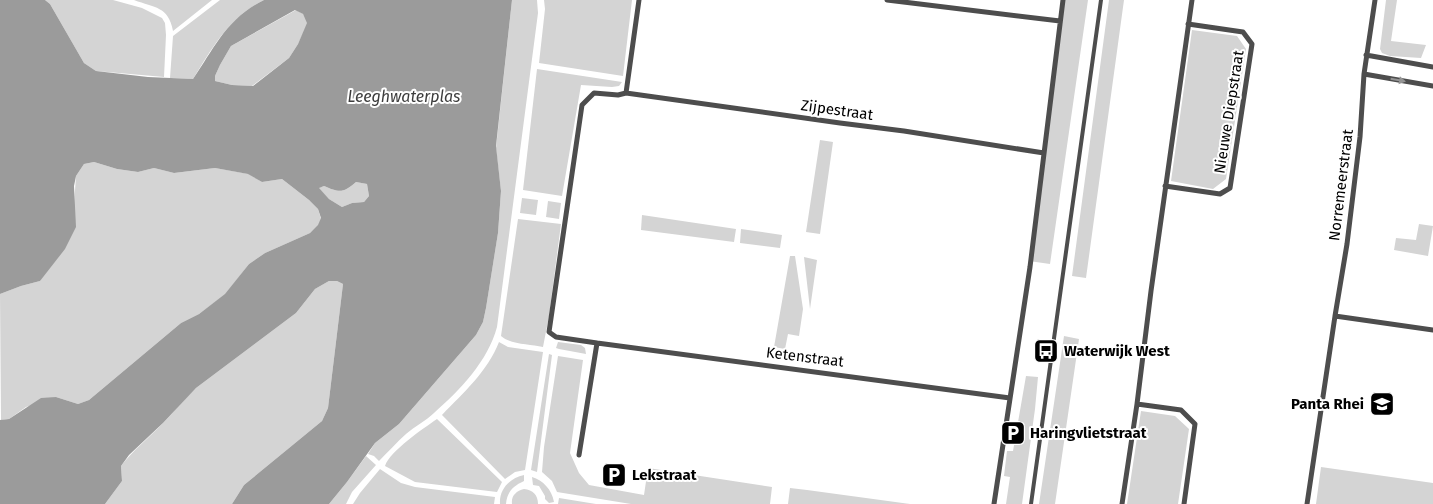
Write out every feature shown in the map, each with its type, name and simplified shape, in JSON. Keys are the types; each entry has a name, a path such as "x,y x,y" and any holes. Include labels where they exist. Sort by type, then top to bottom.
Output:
{"street":[{"path":"579,456 597,343 556,337 549,332 582,104 594,93 618,95 626,92 639,0"},
{"path":"887,0 1060,21"},
{"path":"994,504 1030,267 1063,0"},
{"path":"1122,504 1192,0"},
{"name":"Norremeerstraat","path":"1307,504 1347,244 1360,137 1366,56 1375,0"},
{"name":"Nieuwe Diepstraat","path":"1165,186 1220,194 1230,188 1252,44 1243,32 1188,24"},
{"path":"1366,56 1433,67"},
{"path":"1364,74 1433,86"},
{"name":"Zijpestraat","path":"626,92 840,124 904,131 1044,153"},
{"path":"1335,316 1433,330"},
{"name":"Ketenstraat","path":"597,343 888,380 1010,398"},
{"path":"1137,404 1181,410 1194,424 1184,504"}],"lane":[{"path":"1031,504 1101,0"}],"shaded area":[{"path":"45,0 113,0 142,8 162,18 165,23 166,35 164,77 96,71 84,63 50,4"},
{"path":"134,0 212,0 173,31 171,23 164,12"},
{"path":"220,0 264,0 231,24 215,44 193,79 170,78 173,36"},
{"path":"512,0 537,0 538,13 497,327 487,352 463,385 431,416 406,434 379,461 374,456 368,454 375,443 399,424 476,335 483,322 498,233 501,191 496,148"},
{"path":"544,0 632,0 623,76 539,63 545,9"},
{"path":"1064,0 1088,0 1050,264 1029,261"},
{"path":"1109,0 1124,0 1086,278 1072,276"},
{"path":"1386,0 1397,0 1391,41 1426,45 1421,58 1390,56 1382,53 1380,49"},
{"path":"296,10 303,14 308,23 289,58 252,86 232,85 215,81 220,65 231,46"},
{"path":"1192,30 1237,36 1246,49 1226,179 1213,189 1171,181"},
{"path":"537,69 622,82 619,86 612,87 581,85 562,196 523,190"},
{"path":"820,140 833,142 820,234 806,232"},
{"path":"94,162 117,169 138,172 154,168 174,173 215,168 249,174 262,182 282,179 318,209 321,219 319,225 310,233 265,253 249,264 226,294 199,314 181,323 89,400 78,404 56,397 26,407 9,419 1,420 0,294 40,281 74,205 76,176 84,164"},
{"path":"356,182 367,184 369,196 364,202 352,203 342,207 329,199 318,188 324,186 341,191"},
{"path":"522,198 538,200 536,215 520,213"},
{"path":"548,201 561,203 559,219 546,217"},
{"path":"642,215 736,229 734,242 641,230"},
{"path":"518,219 561,224 543,347 515,343 501,336"},
{"path":"1419,224 1433,226 1428,256 1394,250 1396,238 1416,240"},
{"path":"741,229 782,235 780,248 740,243"},
{"path":"790,256 795,256 803,309 799,336 788,334 785,349 774,347"},
{"path":"804,257 817,260 810,309"},
{"path":"329,281 337,281 343,284 328,408 322,421 244,485 232,504 105,504 122,481 121,466 196,388 296,313 315,289"},
{"path":"1064,336 1079,339 1055,504 1039,504"},
{"path":"499,342 508,347 543,352 525,470 515,472 505,479 442,415 482,372"},
{"path":"558,342 581,345 585,348 586,354 556,348"},
{"path":"549,354 552,355 537,472 531,470"},
{"path":"558,356 583,360 570,453 579,473 589,485 644,495 648,468 772,487 770,504 631,504 557,492 552,481 542,472"},
{"path":"1026,376 1038,377 1022,504 1006,504 1010,477 1004,476 1007,451 1013,451"},
{"path":"1141,411 1175,416 1189,429 1178,504 1127,504"},
{"path":"437,419 502,482 497,492 415,482 385,466 400,447"},
{"path":"366,456 376,465 352,492 346,504 329,504 347,482"},
{"path":"1321,467 1433,483 1433,504 1316,504"},
{"path":"380,469 401,483 415,487 495,497 494,504 353,504"},
{"path":"524,475 524,481 514,487 509,493 506,504 500,504 501,494 506,485 519,476"},
{"path":"532,477 540,480 546,486 554,502 549,503 545,499 539,486 533,485"},
{"path":"790,488 807,490 910,504 788,504"},
{"path":"524,489 534,493 538,504 512,504 515,494"},
{"path":"559,498 596,504 558,504"}],"water":[{"name":"Leeghwaterplas","path":"0,0 45,0 50,4 84,63 96,71 148,77 193,79 231,24 251,7 264,0 512,0 496,146 501,191 498,233 483,322 476,335 399,424 375,443 329,504 232,504 244,485 322,421 328,408 343,284 337,281 329,281 315,289 296,313 196,388 129,455 121,466 122,481 105,504 0,504 0,420 9,419 41,398 56,397 78,404 89,400 181,323 199,314 225,294 249,264 265,253 310,233 318,225 321,218 318,209 282,179 262,182 248,174 215,168 174,173 154,168 138,172 117,169 94,162 84,164 76,176 74,186 76,227 65,249 40,281 0,294","holes":["295,10 303,14 307,23 298,44 289,58 253,86 232,85 215,81 220,65 231,46","356,182 367,184 369,196 364,202 352,203 342,207 329,199 319,188 324,186 341,191"]}],"place":[{"name":"Waterwijk West","path":"1046,351"},
{"name":"Panta Rhei","path":"1382,404"},
{"name":"Haringvlietstraat","path":"1013,433"},
{"name":"Lekstraat","path":"614,475"}]}
